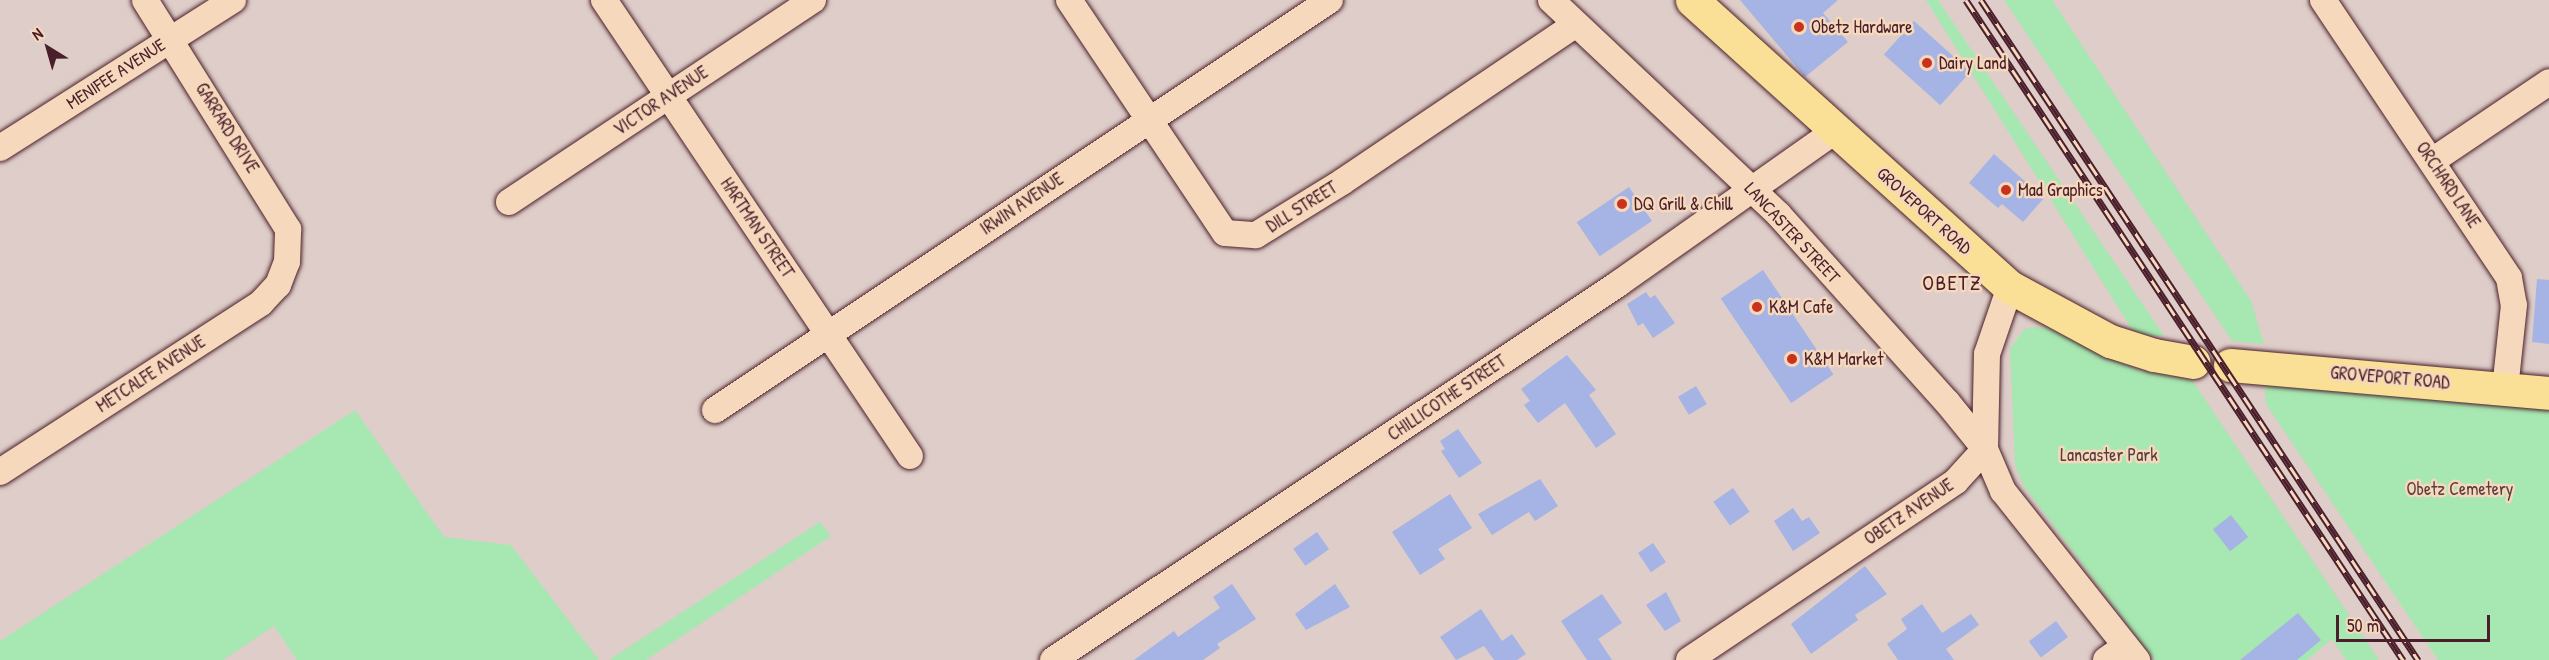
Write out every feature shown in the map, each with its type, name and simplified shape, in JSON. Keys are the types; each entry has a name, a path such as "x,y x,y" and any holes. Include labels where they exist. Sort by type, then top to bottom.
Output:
{"main road":[{"name":"GROVEPORT ROAD","path":"1692,0 2010,287 2110,341 2154,355 2193,362"},
{"name":"GROVEPORT ROAD","path":"2230,364 2549,393"}],"street":[{"name":"GARRARD DRIVE","path":"145,0 288,229 287,262"},
{"name":"MENIFEE AVENUE","path":"0,148 233,0"},
{"name":"HARTMAN STREET","path":"604,0 910,456"},
{"name":"VICTOR AVENUE","path":"509,202 813,0"},
{"name":"DILL STREET","path":"1069,0 1225,232 1256,235 1576,24"},
{"name":"IRWIN AVENUE","path":"715,410 1330,0"},
{"name":"LANCASTER STREET","path":"1551,0 1753,189 1984,449 1997,483 2123,655"},
{"name":"ORCHARD LANE","path":"2323,0 2509,278 2514,305 2505,389"},
{"path":"2432,161 2549,82"},
{"name":"CHILLICOTHE STREET","path":"1053,660 1618,284 1836,130"},
{"name":"METCALFE AVENUE","path":"0,472 261,303 278,285 287,262"},
{"path":"1984,449 1987,354 2010,287"},
{"name":"OBETZ AVENUE","path":"1689,660 1956,481 1984,449"}],"green space":[{"path":"1926,0 1938,0 2164,336 2136,336"},
{"path":"2004,0 2052,0 2251,301 2264,344 2232,341"},
{"name":"Lancaster Park","path":"2035,327 2051,329 2139,370 2192,380 2379,660 2346,660 2332,639 2307,660 2154,660 2024,486 2015,465 2010,349 2024,329"},
{"name":"Obetz Cemetery","path":"2264,381 2549,407 2549,660 2438,660 2266,404"},
{"path":"355,410 444,537 511,545 599,660 297,660 274,626 223,660 0,660 0,641"},
{"path":"820,522 831,536 646,660 609,660"}],"building":[{"name":"Obetz Hardware","path":"1740,0 1838,0 1823,13 1848,42 1805,77"},
{"name":"Dairy Land","path":"1914,21 1970,72 1940,105 1884,54"},
{"name":"Mad Graphics","path":"1994,154 2044,198 2023,222 2002,204 1998,208 1969,183"},
{"name":"DQ Grill & Chill","path":"1629,187 1652,221 1600,256 1577,222"},
{"path":"1763,270 1833,374 1791,403 1721,299"},
{"path":"2537,279 2549,280 2549,344 2532,342"},
{"path":"1646,292 1650,298 1655,295 1675,323 1653,338 1643,323 1638,326 1627,304"},
{"path":"1567,355 1596,390 1589,395 1616,434 1596,448 1565,403 1538,423 1524,405 1530,401 1521,389"},
{"path":"1696,386 1707,404 1689,415 1678,397"},
{"path":"1458,429 1482,463 1459,478 1441,451 1445,449 1440,441"},
{"path":"1540,479 1558,506 1535,521 1529,512 1492,535 1478,514"},
{"path":"1733,488 1750,512 1730,526 1713,502"},
{"path":"1450,494 1472,528 1438,549 1445,559 1420,575 1392,532"},
{"path":"1793,508 1802,521 1809,517 1820,533 1793,551 1774,521"},
{"path":"2231,515 2248,537 2230,551 2213,529"},
{"path":"1317,532 1329,549 1305,566 1293,549"},
{"path":"1653,543 1666,562 1651,572 1638,553"},
{"path":"1865,566 1887,594 1855,615 1858,620 1811,654 1791,624"},
{"path":"1232,584 1256,619 1217,644 1220,648 1203,660 1134,660 1174,631 1178,637 1220,608 1213,597"},
{"path":"1335,584 1350,607 1306,630 1295,614"},
{"path":"1666,592 1681,621 1665,631 1646,605"},
{"path":"1602,594 1622,623 1598,639 1612,660 1587,660 1561,621"},
{"path":"1922,604 1942,633 1971,614 1979,625 1946,649 1954,660 1898,660 1887,644 1907,629 1901,619"},
{"path":"1481,609 1502,641 1512,634 1526,654 1517,660 1494,660 1484,646 1456,660 1440,637"},
{"path":"2298,613 2321,640 2297,660 2240,660"},
{"path":"2056,621 2068,637 2041,657 2029,641"}],"railway":[{"path":"1966,0 2403,660"},
{"path":"1981,0 2418,660"}],"place":[{"name":"Obetz Hardware","path":"1799,27"},
{"name":"Dairy Land","path":"1927,63"},
{"name":"Mad Graphics","path":"2006,190"},
{"name":"DQ Grill & Chill","path":"1622,204"},
{"name":"K&M Cafe","path":"1757,307"},
{"name":"K&M Market","path":"1792,359"}],"district":[{"name":"OBETZ","path":"1952,283"}]}
